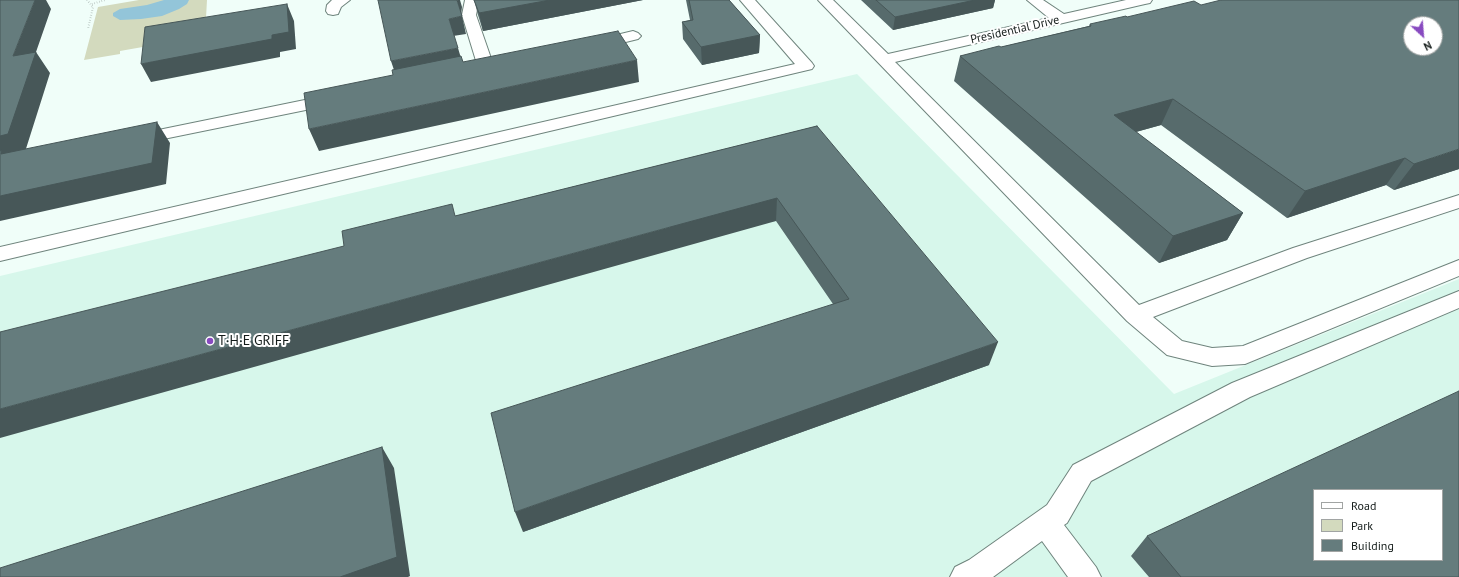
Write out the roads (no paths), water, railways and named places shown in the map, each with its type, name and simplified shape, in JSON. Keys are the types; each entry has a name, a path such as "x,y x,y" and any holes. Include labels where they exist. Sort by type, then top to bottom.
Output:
{"street":[{"path":"448,75 493,66 468,15 472,0"},
{"path":"0,254 806,66 747,0"},
{"path":"825,0 1135,314 1175,349 1212,357 1245,355 1459,268"},
{"path":"1034,0 1061,19"},
{"name":"Presidential Drive","path":"884,60 1145,0"},
{"path":"579,48 633,36"},
{"path":"120,143 350,96"},
{"path":"1135,314 1300,253 1459,202"},
{"path":"965,577 979,570 1057,514 1082,473 1241,390 1459,299"},
{"path":"1045,523 1086,577"}],"water":[{"path":"164,0 189,0 187,4 179,9 162,16 120,20 113,16 113,13 120,9 147,5"}],"place":[{"name":"T·H·E GRIFF","path":"210,341"}]}
